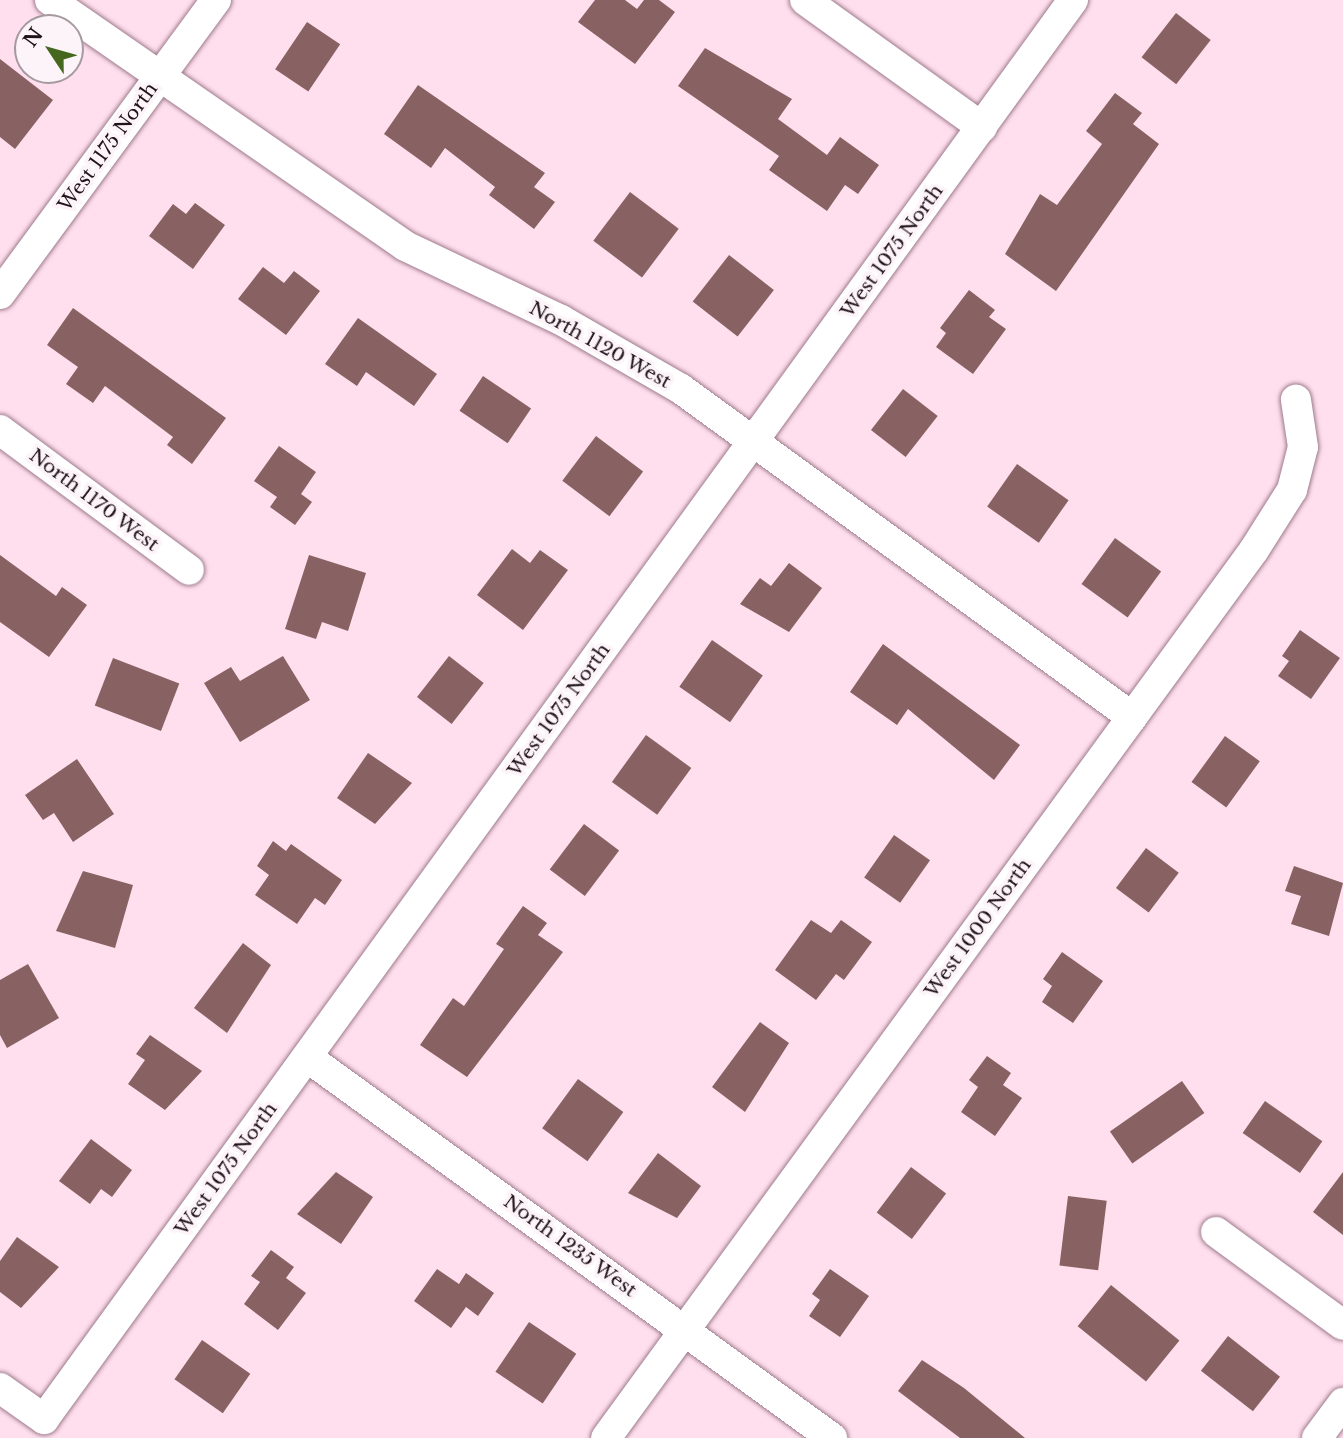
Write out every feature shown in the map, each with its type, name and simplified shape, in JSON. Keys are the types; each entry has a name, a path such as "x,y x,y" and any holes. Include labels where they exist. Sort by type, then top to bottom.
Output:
{"street":[{"name":"North 1120 West","path":"50,0 158,78 405,246 561,320 681,389 1132,717"},
{"name":"West 1175 North","path":"0,294 216,0"},
{"path":"805,0 982,127"},
{"name":"West 1075 North","path":"0,1388 44,1419 1073,0"},
{"name":"West 1000 North","path":"606,1438 1132,717 1293,490 1303,447 1296,400"},
{"name":"North 1170 West","path":"0,430 189,570"},
{"name":"North 1235 West","path":"306,1058 831,1438"},
{"path":"1216,1232 1343,1325"},
{"path":"1317,1438 1343,1403"}],"building":[{"path":"595,0 625,0 637,9 644,0 659,0 675,12 635,64 578,22"},
{"path":"1176,13 1211,40 1176,84 1142,57"},
{"path":"307,22 340,44 308,92 275,69"},
{"path":"705,48 792,99 778,119 827,155 840,137 879,165 858,194 845,185 827,211 769,170 779,156 678,86"},
{"path":"0,59 14,70 14,84 32,84 53,100 15,149 0,137"},
{"path":"418,85 545,173 534,187 555,202 534,229 489,195 495,187 445,148 431,168 384,134"},
{"path":"1115,93 1142,113 1133,124 1159,144 1056,291 1005,254 1040,194 1057,205 1102,144 1086,131"},
{"path":"630,192 679,229 642,277 593,241"},
{"path":"195,203 225,225 193,269 149,236 173,204 186,214"},
{"path":"729,255 774,290 738,337 693,301"},
{"path":"263,267 284,283 294,271 320,291 286,335 238,299"},
{"path":"969,290 995,310 989,317 1006,329 973,374 936,347 946,333 940,328"},
{"path":"73,308 226,418 192,464 167,445 173,437 105,386 93,403 66,384 78,367 47,345"},
{"path":"358,318 437,374 414,406 366,372 357,386 325,364"},
{"path":"483,376 531,408 508,443 460,411"},
{"path":"903,389 938,416 906,457 871,430"},
{"path":"596,436 643,472 609,516 562,481"},
{"path":"279,446 316,472 301,494 312,502 295,525 270,507 277,497 254,481"},
{"path":"1017,464 1069,500 1039,543 987,507"},
{"path":"1115,538 1161,572 1128,618 1081,584"},
{"path":"512,549 530,563 540,550 568,570 523,630 477,595"},
{"path":"0,555 56,596 62,587 87,605 49,657 0,622"},
{"path":"309,555 366,573 348,631 322,622 316,639 285,629"},
{"path":"789,563 822,588 789,632 740,604 760,578 771,586"},
{"path":"1300,630 1340,658 1311,699 1278,676 1289,661 1282,656"},
{"path":"712,640 763,676 730,722 679,687"},
{"path":"883,644 1020,745 994,780 908,709 897,725 850,692"},
{"path":"283,656 310,700 240,742 204,683 231,667 240,681"},
{"path":"449,656 484,683 452,724 417,697"},
{"path":"113,658 179,683 161,731 95,706"},
{"path":"646,735 691,768 657,815 612,782"},
{"path":"1225,736 1260,761 1226,807 1191,782"},
{"path":"368,753 412,783 375,824 337,798"},
{"path":"77,759 114,814 73,842 54,813 43,820 25,795"},
{"path":"584,824 619,850 585,896 550,870"},
{"path":"894,835 930,860 900,903 864,878"},
{"path":"273,841 286,851 291,844 342,880 325,905 315,898 297,924 255,895 269,875 257,866"},
{"path":"1146,848 1179,873 1149,913 1116,888"},
{"path":"1294,866 1343,883 1329,936 1291,924 1301,896 1285,891"},
{"path":"83,871 133,885 115,948 56,931"},
{"path":"523,906 547,923 538,935 563,952 467,1077 420,1045 453,998 464,1006 504,949 496,944"},
{"path":"811,920 831,933 841,920 872,942 844,980 836,974 816,1000 775,970"},
{"path":"243,943 271,965 227,1033 194,1008"},
{"path":"1062,952 1103,981 1073,1023 1042,1002 1052,986 1043,979"},
{"path":"28,964 59,1018 7,1048 0,1035 0,980"},
{"path":"760,1022 789,1043 745,1112 712,1087"},
{"path":"150,1035 202,1071 165,1110 128,1084 145,1060 136,1054"},
{"path":"987,1056 1011,1073 1003,1085 1022,1098 995,1136 961,1112 978,1087 969,1080"},
{"path":"578,1079 623,1112 587,1161 542,1128"},
{"path":"1182,1081 1204,1113 1132,1163 1110,1131"},
{"path":"1265,1101 1322,1141 1300,1173 1243,1133"},
{"path":"91,1139 132,1170 112,1197 101,1189 90,1204 59,1181"},
{"path":"658,1153 701,1186 677,1218 628,1193"},
{"path":"911,1167 946,1193 912,1239 877,1213"},
{"path":"336,1172 373,1197 341,1244 297,1214"},
{"path":"1343,1172 1343,1235 1313,1212"},
{"path":"1068,1196 1107,1201 1098,1270 1059,1265"},
{"path":"17,1237 59,1267 21,1308 0,1292 0,1261"},
{"path":"271,1250 294,1267 286,1278 306,1293 278,1330 244,1304 260,1282 251,1276"},
{"path":"437,1269 459,1284 466,1273 494,1293 478,1316 466,1307 451,1328 414,1301"},
{"path":"830,1269 869,1296 840,1337 809,1316 820,1300 812,1294"},
{"path":"1111,1285 1179,1340 1146,1382 1078,1326"},
{"path":"529,1322 576,1354 543,1404 495,1372"},
{"path":"1228,1336 1280,1377 1253,1411 1201,1371"},
{"path":"202,1340 250,1374 223,1413 174,1379"},
{"path":"922,1360 964,1388 1025,1438 960,1438 898,1391"}]}
